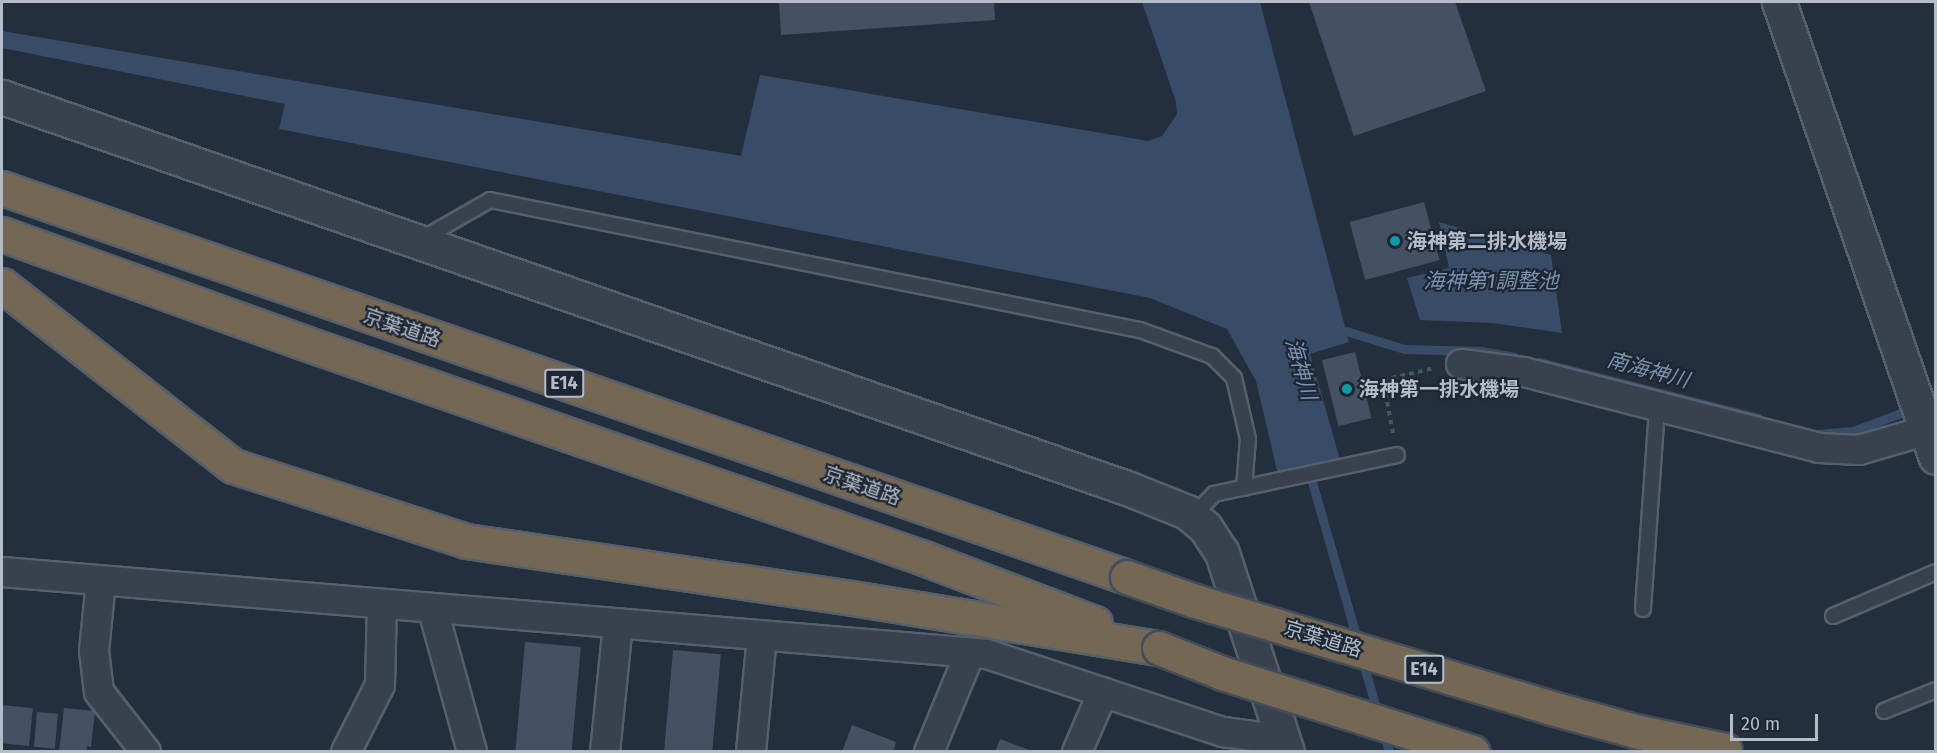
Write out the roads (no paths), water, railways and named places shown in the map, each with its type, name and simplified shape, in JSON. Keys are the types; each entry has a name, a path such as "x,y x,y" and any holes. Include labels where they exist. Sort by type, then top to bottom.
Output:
{"highway":[{"name":"京葉道路","path":"2,188 1192,600 1548,707 1635,731 1728,751"},
{"name":"E14","path":"2,234 305,343 921,557 1222,673 1473,752"},
{"path":"2,285 233,466 466,541 1159,648"}],"street":[{"path":"1461,364 1524,372 1819,448 1859,450 1932,438 1779,2"},
{"path":"2,97 1127,488 1187,512 1205,527 1222,553 1285,746 1246,744 1223,732 987,654 433,610 2,572"},
{"path":"101,581 94,651 99,692 137,749"},
{"path":"346,752 380,686 382,605"},
{"path":"433,610 472,752"},
{"path":"605,752 618,625"},
{"path":"751,752 762,636"},
{"path":"929,752 969,653"},
{"path":"1077,752 1102,692"}],"lane":[{"path":"418,242 490,200 1140,330 1212,356 1234,378 1248,439 1244,488"},
{"path":"1643,609 1657,407"},
{"path":"1192,516 1214,494 1397,455"},
{"path":"1833,616 1935,572"},
{"path":"1884,711 1935,690"}],"water":[{"path":"1142,2 1260,2 1349,342 1310,354 1340,460 1278,475 1256,381 1227,329 1150,298 279,129 285,104 2,48 2,31 741,156 760,75 1148,141 1162,136 1177,114 1176,102"},
{"name":"海神第1調整池","path":"1439,222 1551,255 1562,333 1492,323 1420,320 1407,278 1449,268"}],"waterway":[{"name":"南海神川","path":"1346,331 1404,349 1481,351 1514,357"},
{"name":"南海神川","path":"1539,362 1758,418"},
{"name":"南海神川","path":"1818,434 1853,431 1936,400"},
{"name":"海神川","path":"1308,468 1358,642"},
{"name":"海神川","path":"1362,659 1378,715"},
{"name":"海神川","path":"1383,731 1389,752"}],"place":[{"name":"海神第二排水機場","path":"1395,241"},
{"name":"海神第一排水機場","path":"1347,389"}]}
